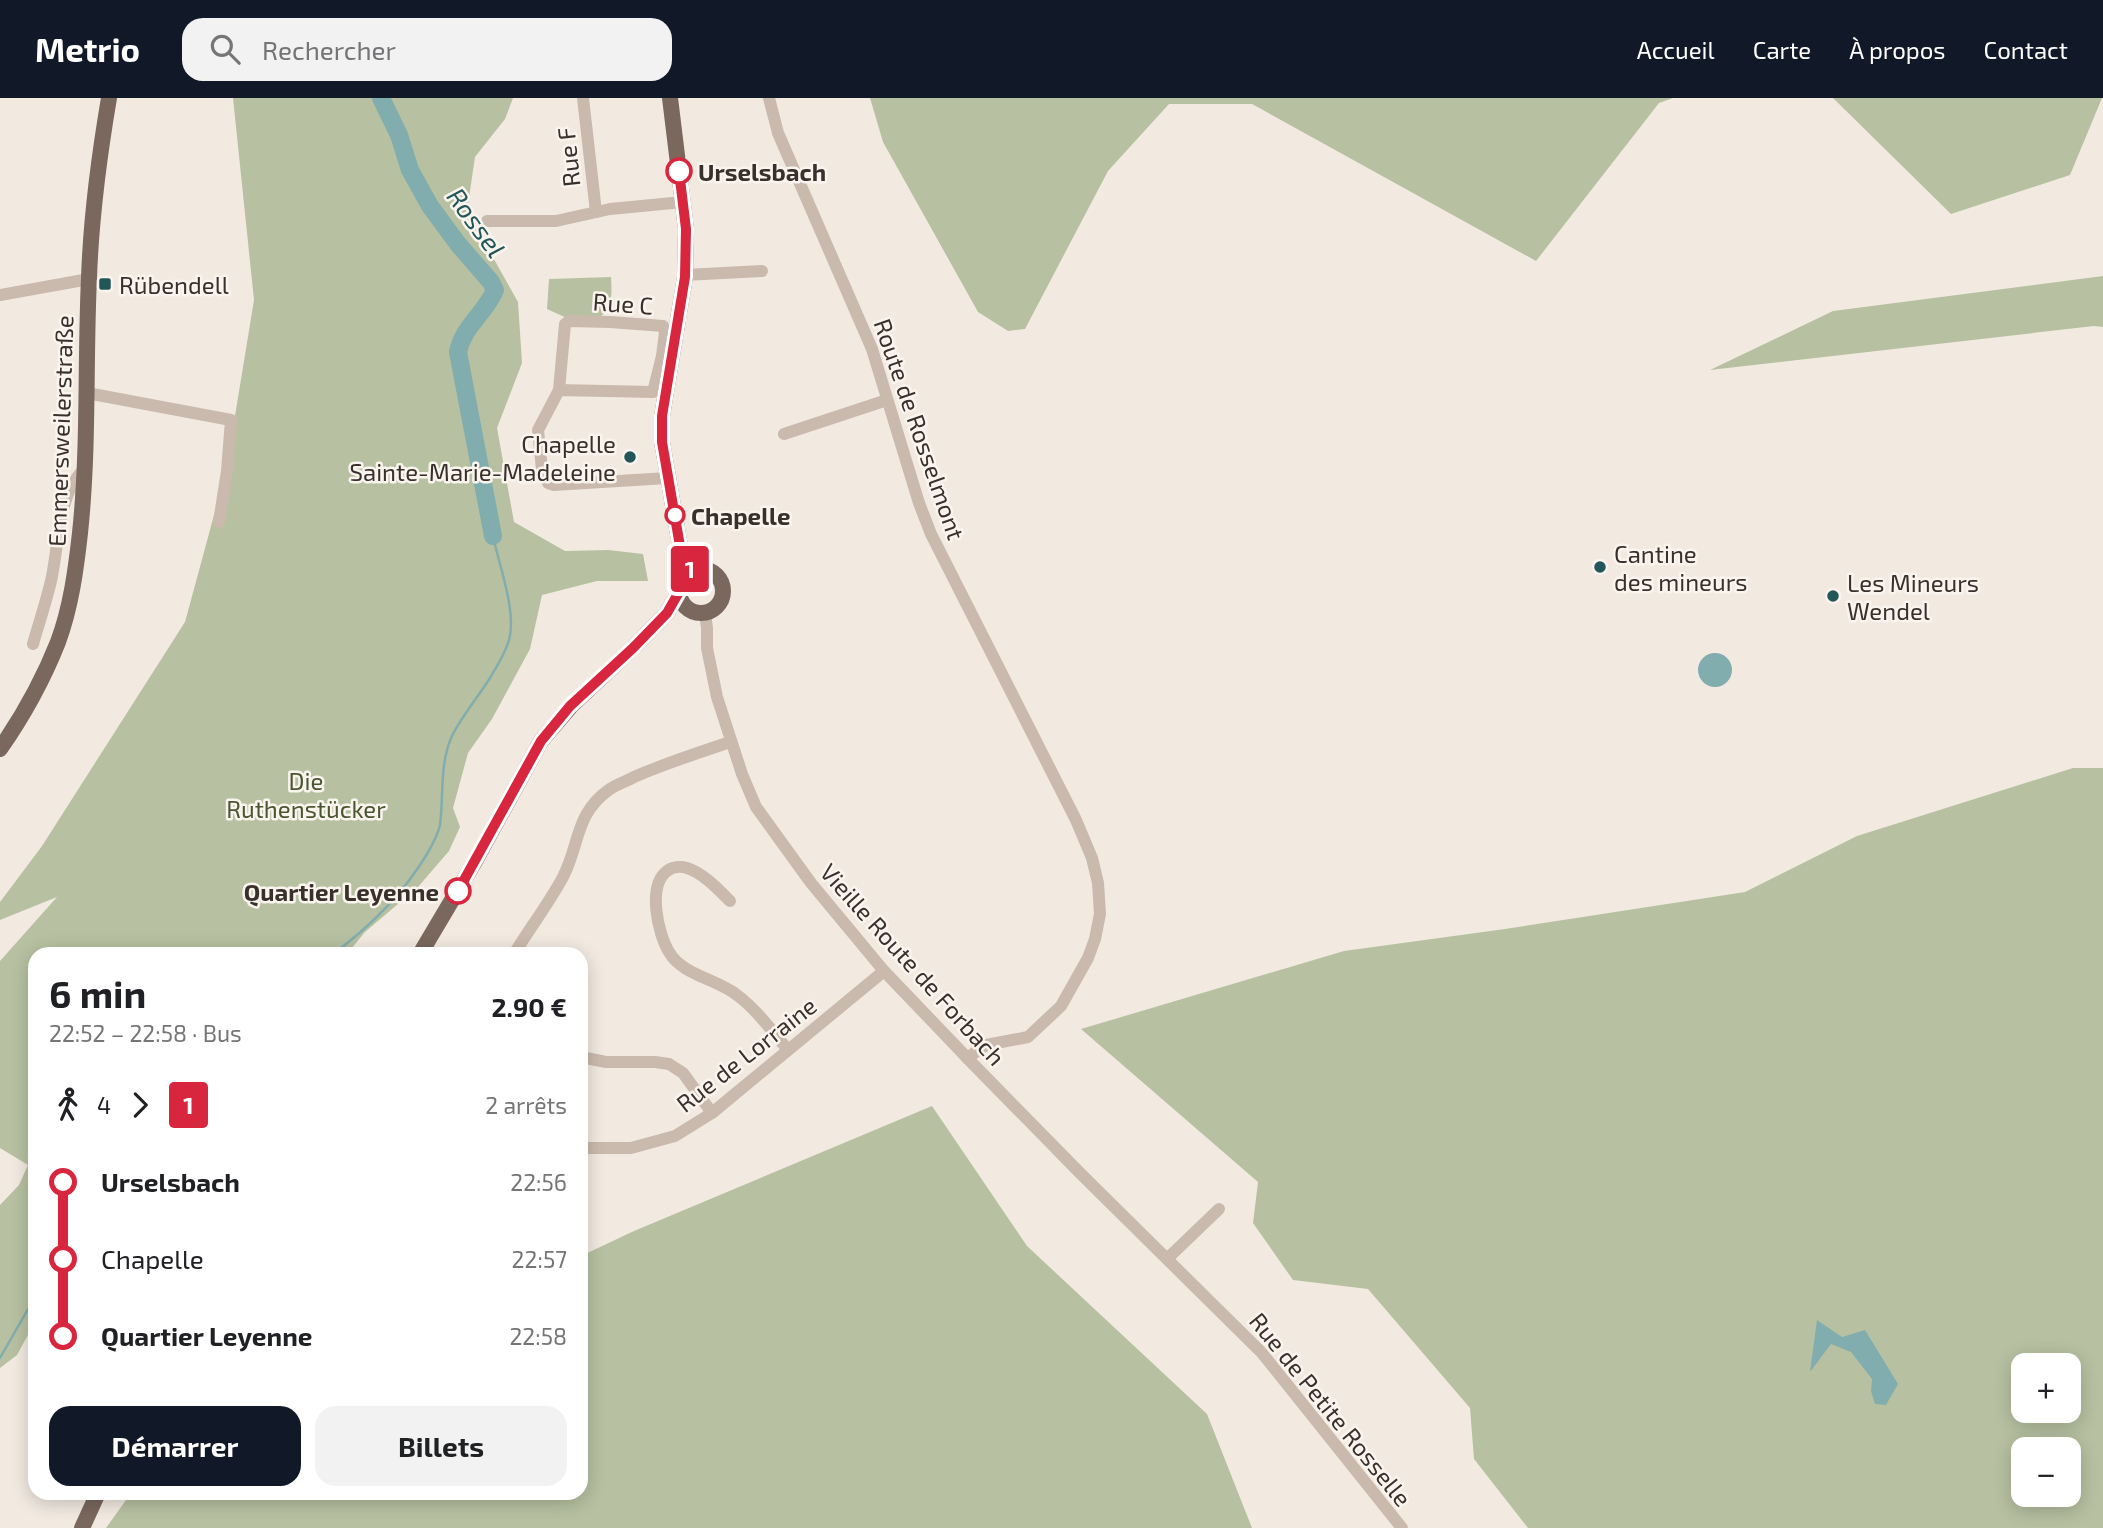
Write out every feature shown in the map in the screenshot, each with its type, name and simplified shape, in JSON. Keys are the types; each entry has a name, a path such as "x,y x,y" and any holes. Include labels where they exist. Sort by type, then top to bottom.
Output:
{"main road":[{"name":"Emmersweilerstraße","path":"0,749 35,692 58,640 77,559 85,469 89,279 109,98"},
{"path":"670,98 686,229 685,275 667,357 662,442 680,546 691,572"},
{"path":"424,947 541,741 570,706 667,613 679,592 684,576 699,569 707,570 715,574 723,589 719,605 705,613 695,613 687,609 679,592"},
{"path":"667,613 687,609"},
{"path":"82,1528 95,1500"}],"street":[{"name":"Rue F","path":"583,98 596,212"},
{"name":"Route de Rosselmont","path":"769,98 778,133 872,349 931,534 1076,820 1092,858 1098,883 1100,914 1095,939 1088,958 1061,1006 1028,1037 986,1045 967,1058"},
{"path":"487,221 556,220 596,212 683,202"},
{"path":"685,275 762,271"},
{"path":"0,295 89,279"},
{"name":"Rue C","path":"559,390 565,324 569,321 610,321 663,326 667,357"},
{"path":"667,357 653,392 559,390 538,430 542,470 548,483 559,485 667,478"},
{"path":"87,393 231,419 219,522"},
{"path":"784,433 887,400"},
{"path":"33,644 51,582 65,501 76,477 85,469"},
{"name":"Vieille Route de Forbach","path":"705,613 707,648 717,698 730,742 756,807 811,883 884,971 1014,1106"},
{"path":"519,947 557,888 568,867 576,835 584,817 596,802 611,788 658,766 730,742"},
{"path":"730,901 695,872 684,866 671,868 661,875 656,892 662,940 678,964 719,983 749,1004 788,1050"},
{"name":"Rue de Lorraine","path":"588,1149 631,1148 675,1136 712,1113 884,971"},
{"path":"588,1058 606,1062 655,1062 670,1065 683,1073 712,1113"},
{"name":"Rue de Petite Rosselle","path":"1014,1106 1262,1353 1402,1528"},
{"path":"1168,1258 1219,1209"}],"green space":[{"name":"Die Ruthenstücker","path":"233,98 513,98 505,119 475,157 467,211 518,302 522,363 497,428 514,522 565,551 608,550 643,554 648,581 597,581 542,595 530,649 492,719 468,753 453,808 460,827 449,851 418,887 365,932 353,947 28,947 28,1165 0,1148 0,961 57,897 0,920 0,902 42,846 185,622 226,471 254,300"},
{"path":"870,98 1673,98 1659,103 1536,261 1252,104 1169,104 1108,171 1025,329 1008,331 978,312 883,142"},
{"path":"1833,98 2102,98 2070,175 1951,214"},
{"path":"2103,276 2103,327 1710,370 1833,311"},
{"path":"611,277 609,305 599,318 569,319 547,309 549,279"},
{"path":"2073,768 2103,768 2103,1528 1528,1528 1474,1459 1470,1408 1368,1289 1293,1280 1253,1223 1258,1182 1081,1029 1344,951 1745,892 1857,836"},
{"path":"932,1106 1027,1246 1207,1414 1252,1528 106,1528 126,1500 588,1500 588,1253"},
{"name":"Die Ruthenstücker","path":"28,1165 28,1335 17,1355 0,1368 0,1205 19,1185"}],"water":[{"path":"1715,653 1727,658 1732,670 1727,682 1715,687 1703,682 1698,670 1703,658"},
{"path":"1817,1320 1842,1337 1865,1330 1898,1384 1886,1405 1875,1404 1871,1391 1872,1379 1851,1352 1831,1344 1810,1372"}],"waterway":[{"name":"Rossel","path":"381,98 399,135 410,170 430,206 495,290 464,335 458,352 493,536"},
{"path":"342,947 373,921 397,896 429,851 440,825 444,769 452,736 498,664 509,640 509,602 493,536"},
{"path":"0,1358 28,1309"}],"bus line":[{"name":"1","path":"458,891 541,741 570,706 667,613 679,592 684,576 691,572 680,546 662,442 662,416 685,277 686,229 679,171"}],"place":[{"name":"Urselsbach","path":"679,171"},
{"name":"Rübendell","path":"105,284"},
{"name":"Chapelle Sainte-Marie-Madeleine","path":"630,457"},
{"name":"Chapelle","path":"675,515"},
{"name":"Cantine des mineurs","path":"1600,567"},
{"name":"Les Mineurs Wendel","path":"1833,596"},
{"name":"Quartier Leyenne","path":"458,891"}]}
